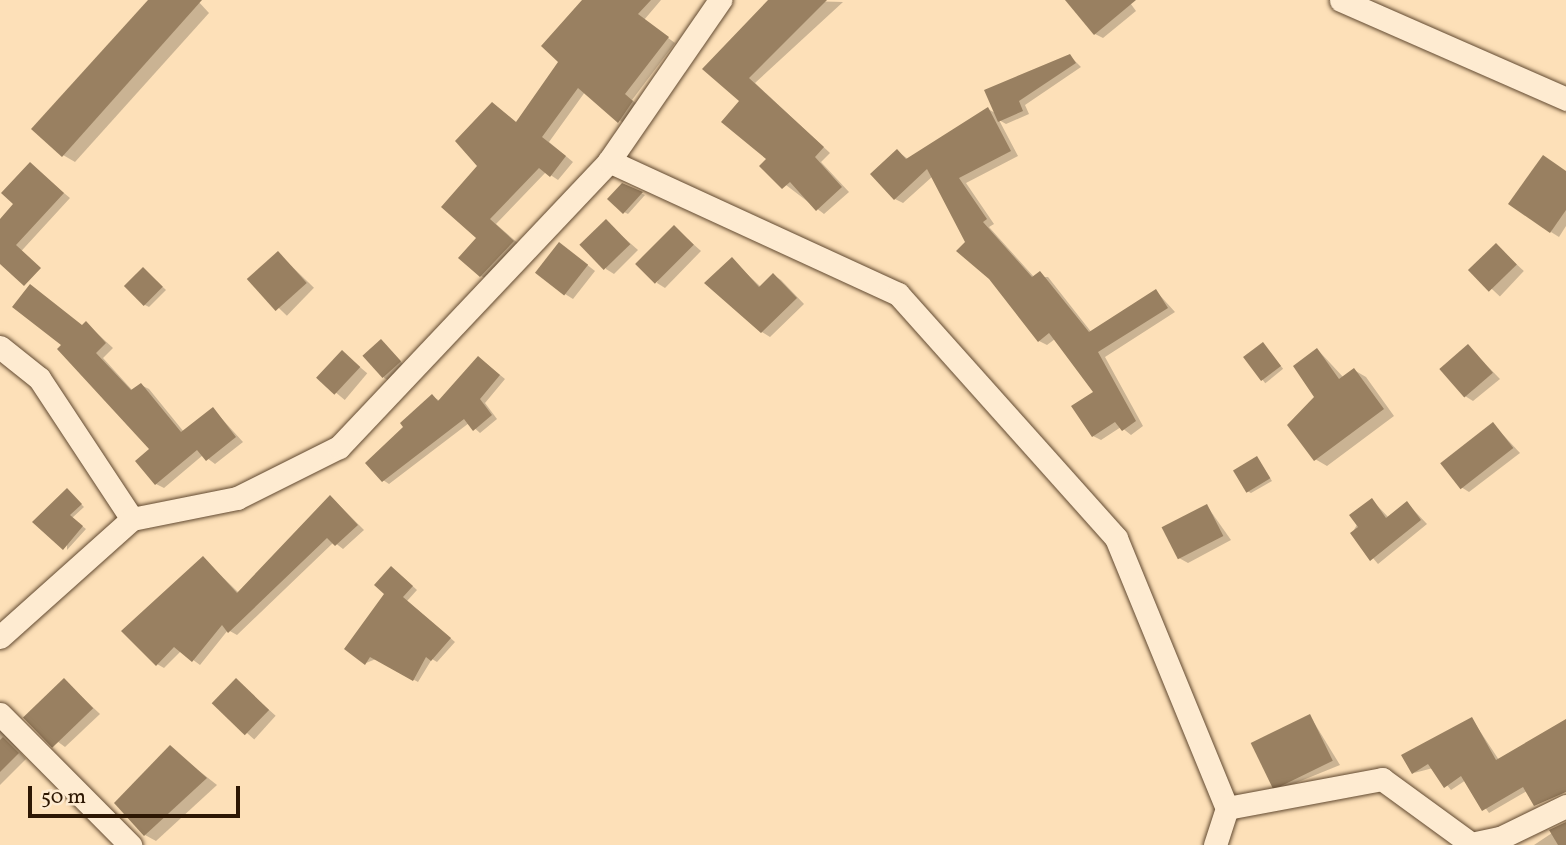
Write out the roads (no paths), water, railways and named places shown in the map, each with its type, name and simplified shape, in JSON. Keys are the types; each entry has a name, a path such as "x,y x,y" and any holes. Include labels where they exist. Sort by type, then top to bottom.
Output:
{"street":[{"path":"0,637 132,519 237,498 339,447 609,161 720,0"},
{"path":"1341,0 1566,99"},
{"path":"609,161 898,294 1116,538 1227,808 1215,845"},
{"path":"0,347 38,378 132,519"},
{"path":"0,714 130,845"},
{"path":"1227,808 1382,779 1471,844 1500,838 1566,806"}]}
